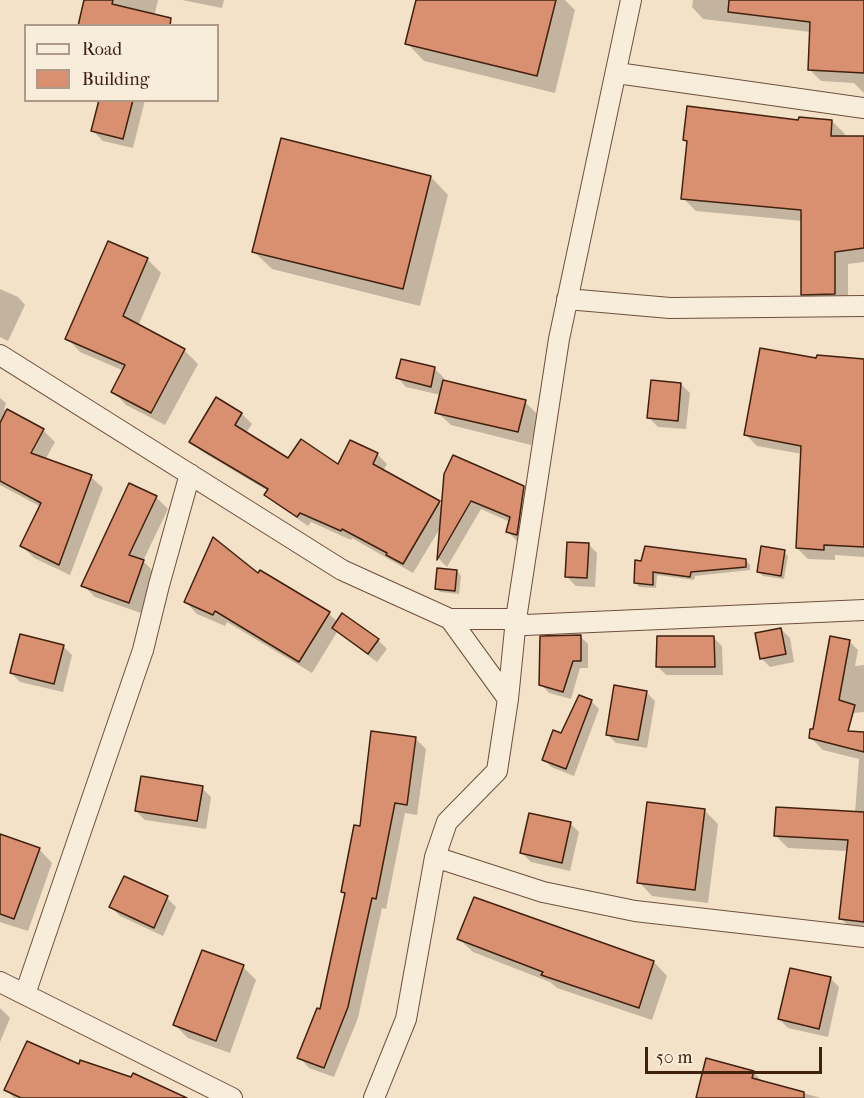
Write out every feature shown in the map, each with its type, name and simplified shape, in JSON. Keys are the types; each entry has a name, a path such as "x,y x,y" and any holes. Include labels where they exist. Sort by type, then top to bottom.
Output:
{"street":[{"path":"374,1098 406,1019 435,857 447,822 497,771 508,699 516,619 567,299 632,0"},
{"path":"617,73 864,108"},
{"path":"567,299 670,308 864,306"},
{"path":"0,355 342,570 450,619 516,619 525,625 864,610"},
{"path":"25,994 143,650 190,474"},
{"path":"450,619 508,699"},
{"path":"435,857 543,892 635,912 864,937"},
{"path":"0,982 232,1098"}],"building":[{"path":"84,0 113,0 112,4 171,18 170,24 78,24"},
{"path":"416,0 556,0 537,76 405,44"},
{"path":"729,0 864,0 864,73 808,70 810,22 728,12"},
{"path":"98,102 132,102 123,139 91,131"},
{"path":"687,106 798,120 799,117 832,120 831,136 864,136 864,248 835,252 835,294 801,295 801,210 681,199 687,141 683,140"},
{"path":"281,138 431,176 403,289 252,252"},
{"path":"108,241 148,258 123,316 185,349 151,413 111,392 125,365 65,339"},
{"path":"760,348 816,358 817,355 864,359 864,547 824,545 824,550 796,548 801,446 744,435"},
{"path":"401,359 435,367 431,387 396,378"},
{"path":"443,380 526,400 518,432 435,413"},
{"path":"651,380 681,383 678,421 647,418"},
{"path":"216,397 242,413 235,425 288,458 301,439 338,464 350,440 378,453 373,464 440,501 403,564 342,529 341,531 300,513 297,517 264,495 268,489 189,442"},
{"path":"7,409 44,429 31,453 92,475 59,565 20,546 41,503 0,481 0,423"},
{"path":"453,455 524,486 517,535 506,532 510,517 471,501 437,560 444,474"},
{"path":"129,483 157,496 129,555 144,560 129,603 81,586"},
{"path":"213,537 258,573 260,570 330,612 299,662 215,611 213,615 184,602"},
{"path":"567,542 589,543 587,578 565,577"},
{"path":"645,546 746,559 746,567 691,572 690,577 653,572 653,585 634,583 635,560 641,561"},
{"path":"761,546 785,550 781,576 757,572"},
{"path":"437,568 457,570 455,591 435,589"},
{"path":"342,613 379,639 368,654 332,628"},
{"path":"781,628 786,654 760,659 755,633"},
{"path":"20,634 64,645 54,684 10,673"},
{"path":"581,635 581,661 573,661 563,692 539,685 540,636"},
{"path":"657,636 714,636 715,667 656,667"},
{"path":"830,636 850,640 839,700 855,705 848,731 864,732 864,752 809,738 810,729 813,729"},
{"path":"614,685 647,691 638,740 606,735"},
{"path":"579,695 592,700 566,769 542,760 553,730 561,733"},
{"path":"371,731 416,737 407,805 395,803 376,899 372,898 348,1007 324,1068 297,1058 317,1008 320,1009 345,893 341,892 354,825 360,826"},
{"path":"141,776 203,786 197,821 135,811"},
{"path":"647,802 705,809 695,890 637,883"},
{"path":"776,807 864,812 864,922 839,919 848,840 774,836"},
{"path":"529,813 571,822 562,863 520,853"},
{"path":"0,834 40,848 14,919 0,914"},
{"path":"124,876 168,896 154,928 109,907"},
{"path":"474,897 654,961 639,1008 541,975 543,972 457,939"},
{"path":"202,950 244,965 216,1041 173,1025"},
{"path":"790,968 831,977 819,1029 778,1019"},
{"path":"27,1041 79,1064 80,1060 131,1077 133,1073 187,1098 21,1098 4,1090"},
{"path":"706,1058 754,1071 752,1078 804,1092 804,1098 696,1098"}]}
